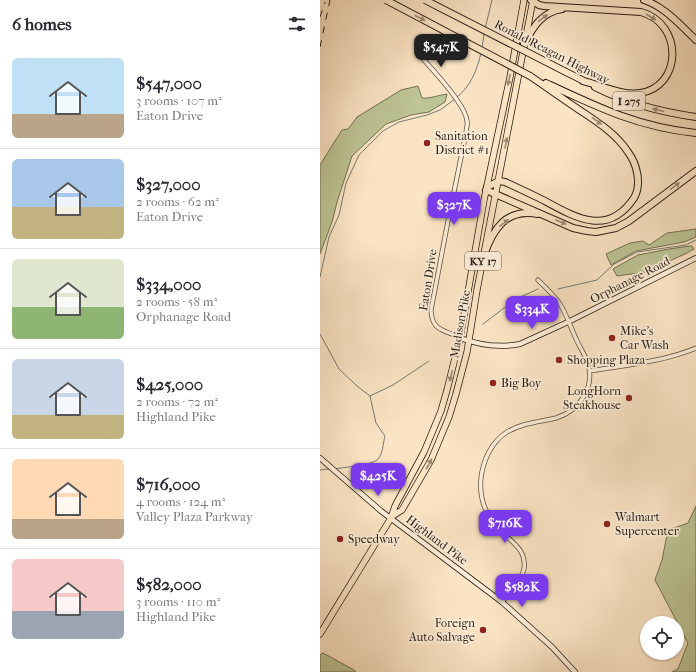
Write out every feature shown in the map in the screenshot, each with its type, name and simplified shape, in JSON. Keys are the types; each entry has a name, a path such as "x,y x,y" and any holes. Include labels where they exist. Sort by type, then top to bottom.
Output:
{"highway":[{"name":"I 275","path":"386,0 530,76 594,106 640,123 680,132 696,133"},
{"name":"Ronald Reagan Highway","path":"425,0 609,94 640,105 696,117"},
{"path":"532,0 539,5 544,6 625,10 645,13 664,26 672,40 672,57 667,74 660,84 648,90 640,93 625,93 583,81"},
{"path":"644,0 653,3 664,10 696,40"},
{"path":"524,44 532,29 545,16 556,10 574,8"},
{"path":"530,76 599,123 617,138 628,152 637,172 638,188 628,207 621,213 612,218 593,221 584,220 505,182 499,181 487,189 495,194 573,228 587,231 607,231 629,221 696,171"},
{"path":"484,255 494,232 500,224 507,219 522,214 546,216"}],"main road":[{"name":"Madison Pike","path":"320,634 391,518 395,506 424,452 441,410 460,338 474,256 524,0"},
{"name":"Madison Pike","path":"391,518 402,510 436,449 456,394 467,352 532,0"},
{"name":"Orphanage Road","path":"460,338 490,346 513,345 533,339 696,258"},
{"name":"Highland Pike","path":"320,458 391,518 502,602 549,644 575,672"}],"street":[{"name":"Eaton Drive","path":"423,59 447,87 464,111 467,121 466,133 431,310 433,322 437,327 460,338"},
{"path":"502,602 519,580 524,569 524,562 519,549 514,542 498,529 483,504 480,486 485,462 494,445 508,432 524,425 556,418 574,408 586,392 590,382 588,363 559,303 538,280"},
{"path":"590,371 660,360 678,356 696,348"}],"green space":[{"path":"418,86 422,98 447,94 445,102 429,112 411,115 386,124 352,156 332,222 320,254 320,165 342,130 348,129 357,117 401,90"},
{"path":"696,229 696,237 684,242 636,251 611,265 606,254 630,243 643,241 649,245 667,233"},
{"path":"692,246 694,249 687,253 646,272 617,276 613,269 638,255"},
{"path":"696,506 696,672 672,672 678,669 681,660 684,660 684,653 688,643 684,635 684,616 674,616 655,580 662,560 668,530 688,523"},
{"path":"323,653 356,672 320,672 320,655"}],"waterway":[{"path":"485,29 492,0"},
{"path":"482,48 484,34"},
{"path":"457,97 470,83 478,66 481,53"},
{"path":"320,277 329,237 339,215 346,183 359,155 383,131 399,122 440,110 455,99"},
{"path":"558,289 597,280 614,264 637,252 686,245 696,240"},
{"path":"483,324 516,299 538,289"},
{"path":"320,334 339,369 370,396 376,423 385,436 382,452 377,460 363,465 334,469"},
{"path":"370,396 393,385 429,361"},
{"path":"320,470 329,469"}],"railway":[{"path":"320,47 330,0"},
{"path":"320,17 325,2"}],"place":[{"name":"Sanitation District #1","path":"427,143"},
{"name":"Mike's Car Wash","path":"612,338"},
{"name":"Shopping Plaza","path":"559,360"},
{"name":"Big Boy","path":"493,383"},
{"name":"LongHorn Steakhouse","path":"629,398"},
{"name":"Walmart Supercenter","path":"607,524"},
{"name":"Speedway","path":"340,539"},
{"name":"Foreign Auto Salvage","path":"483,630"}]}
